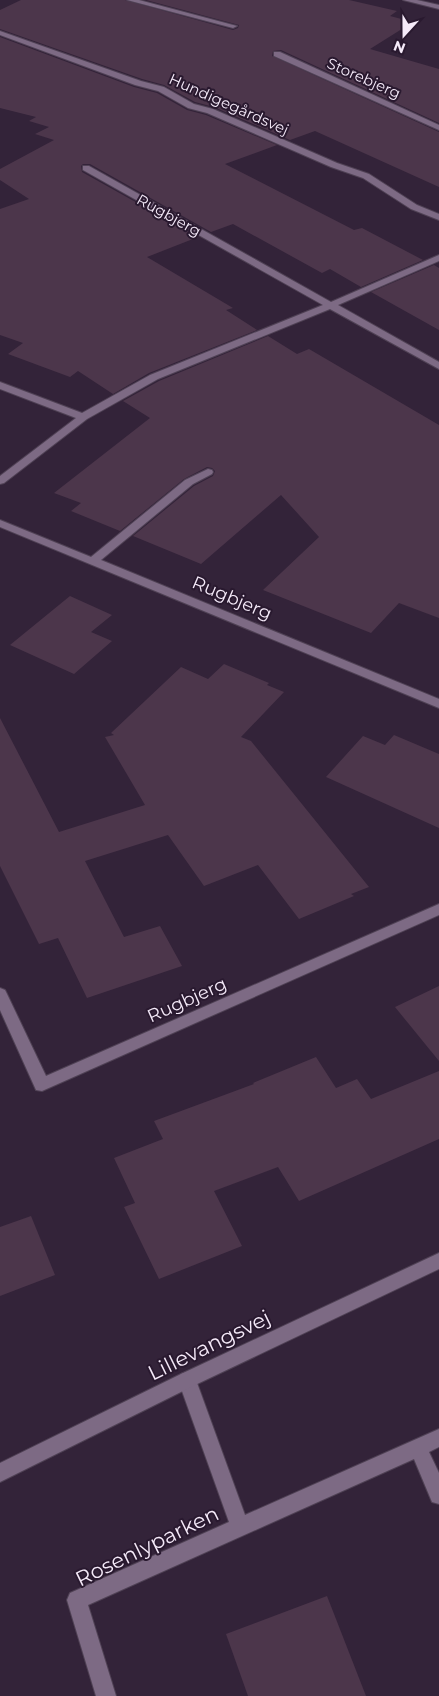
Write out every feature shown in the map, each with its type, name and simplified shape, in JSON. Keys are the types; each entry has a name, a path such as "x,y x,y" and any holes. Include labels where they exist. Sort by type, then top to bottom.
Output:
{"street":[{"path":"131,0 233,26"},
{"path":"407,0 439,8"},
{"name":"Hundigegårdsvej","path":"0,33 138,83 161,89 191,106 210,111 334,165 366,176 414,207 439,217"},
{"name":"Storebjerg","path":"277,54 439,128"},
{"name":"Rugbjerg","path":"86,168 439,366"},
{"path":"0,481 83,417 154,377 331,305 439,258"},
{"path":"0,385 83,417"},
{"path":"93,560 190,482 208,472"},
{"name":"Rugbjerg","path":"0,523 439,704"},
{"name":"Rugbjerg","path":"0,994 42,1085 439,909"},
{"name":"Lillevangsvej","path":"0,1473 187,1380 439,1262"},
{"name":"Rosenlyparken","path":"187,1380 240,1528"},
{"name":"Rosenlyparken","path":"106,1696 77,1600 439,1438"},
{"path":"418,1447 439,1495"}],"building":[{"path":"21,0 125,0 233,30 238,28 239,25 146,0 349,0 397,11 390,16 413,22 370,49 439,69 439,123 281,50 273,51 272,56 439,132 439,187 315,131 290,140 214,107 195,102 164,85 0,29 0,10"},
{"path":"0,37 134,87 157,93 187,110 206,115 277,145 225,164 354,230 362,228 423,260 361,287 330,269 322,273 233,224 211,232 90,164 83,164 81,166 82,172 198,237 147,257 233,308 226,310 257,330 149,373 113,394 78,371 70,377 8,354 23,343 0,335 0,209 29,199 0,180 0,169 54,140 35,134 49,127 29,121 36,117 0,108"},
{"path":"434,265 439,268 439,330 371,292"},
{"path":"268,336 297,354 309,349 439,425 439,618 399,603 371,633 263,590 319,537 281,495 201,564 133,536 194,486 213,476 215,471 212,468 207,467 184,479 120,531 71,511 81,503 54,493 150,418 123,401 159,381"},
{"path":"70,596 112,615 91,632 112,641 74,674 10,645"},
{"path":"224,664 269,683 267,685 284,692 241,737 251,741 369,887 351,894 354,896 299,919 258,865 204,886 168,835 85,861 124,937 160,926 182,966 87,998 58,938 39,944 0,866 0,718 59,832 145,805 105,737 114,735 111,733 181,667 208,679"},
{"path":"394,735 439,754 439,828 326,777 363,736 385,745"},
{"path":"439,986 439,1061 395,1007"},
{"path":"316,1057 336,1088 357,1079 371,1099 439,1071 439,1139 299,1201 278,1167 214,1191 242,1246 159,1279 124,1207 135,1203 114,1158 163,1139 154,1121 254,1084"},
{"path":"31,1216 55,1275 0,1296 0,1227"},
{"path":"327,1596 366,1696 248,1696 226,1634"}]}
